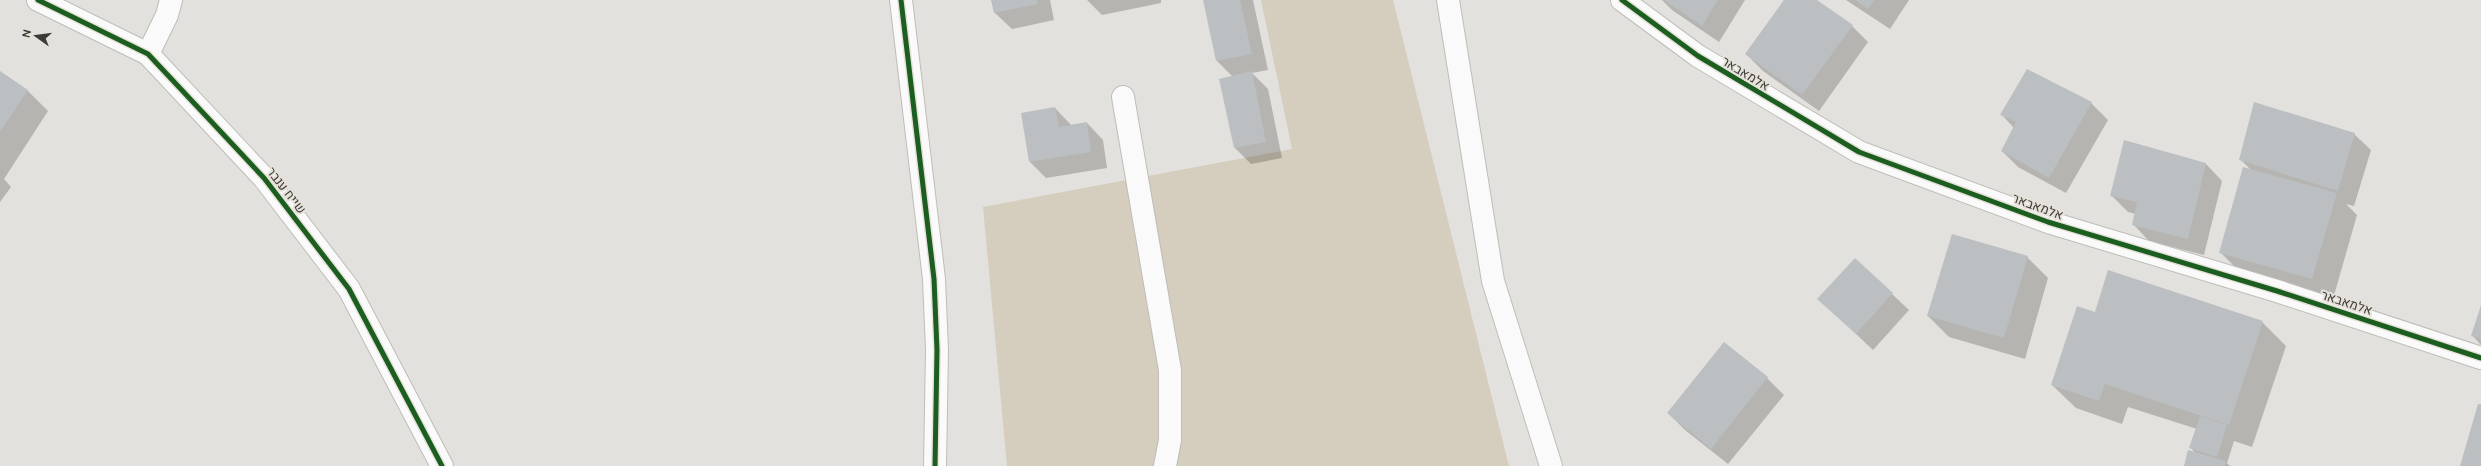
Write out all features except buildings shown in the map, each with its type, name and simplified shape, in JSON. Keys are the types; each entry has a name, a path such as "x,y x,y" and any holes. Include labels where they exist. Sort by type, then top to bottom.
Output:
{"street":[{"name":"שייח ענבר","path":"38,0 148,54 264,178 349,289 442,466"},
{"path":"148,54 167,15 171,0"},
{"path":"901,0 934,279 937,350 935,466"},
{"path":"1448,0 1493,281 1551,466"},
{"name":"אלמאבאר","path":"1622,0 1698,56 1858,152 2048,222 2277,291 2481,358"},
{"path":"1123,97 1170,370 1170,440 1165,466"}],"shaded area":[{"path":"1261,0 1393,0 1509,466 1007,466 983,207 1292,149"}],"cycle path":[{"path":"38,0 148,54 264,178 349,289 442,466"},
{"path":"901,0 934,279 937,350 935,466"},
{"path":"1622,0 1698,56 1859,152 2048,222 2277,291 2481,358"}]}
